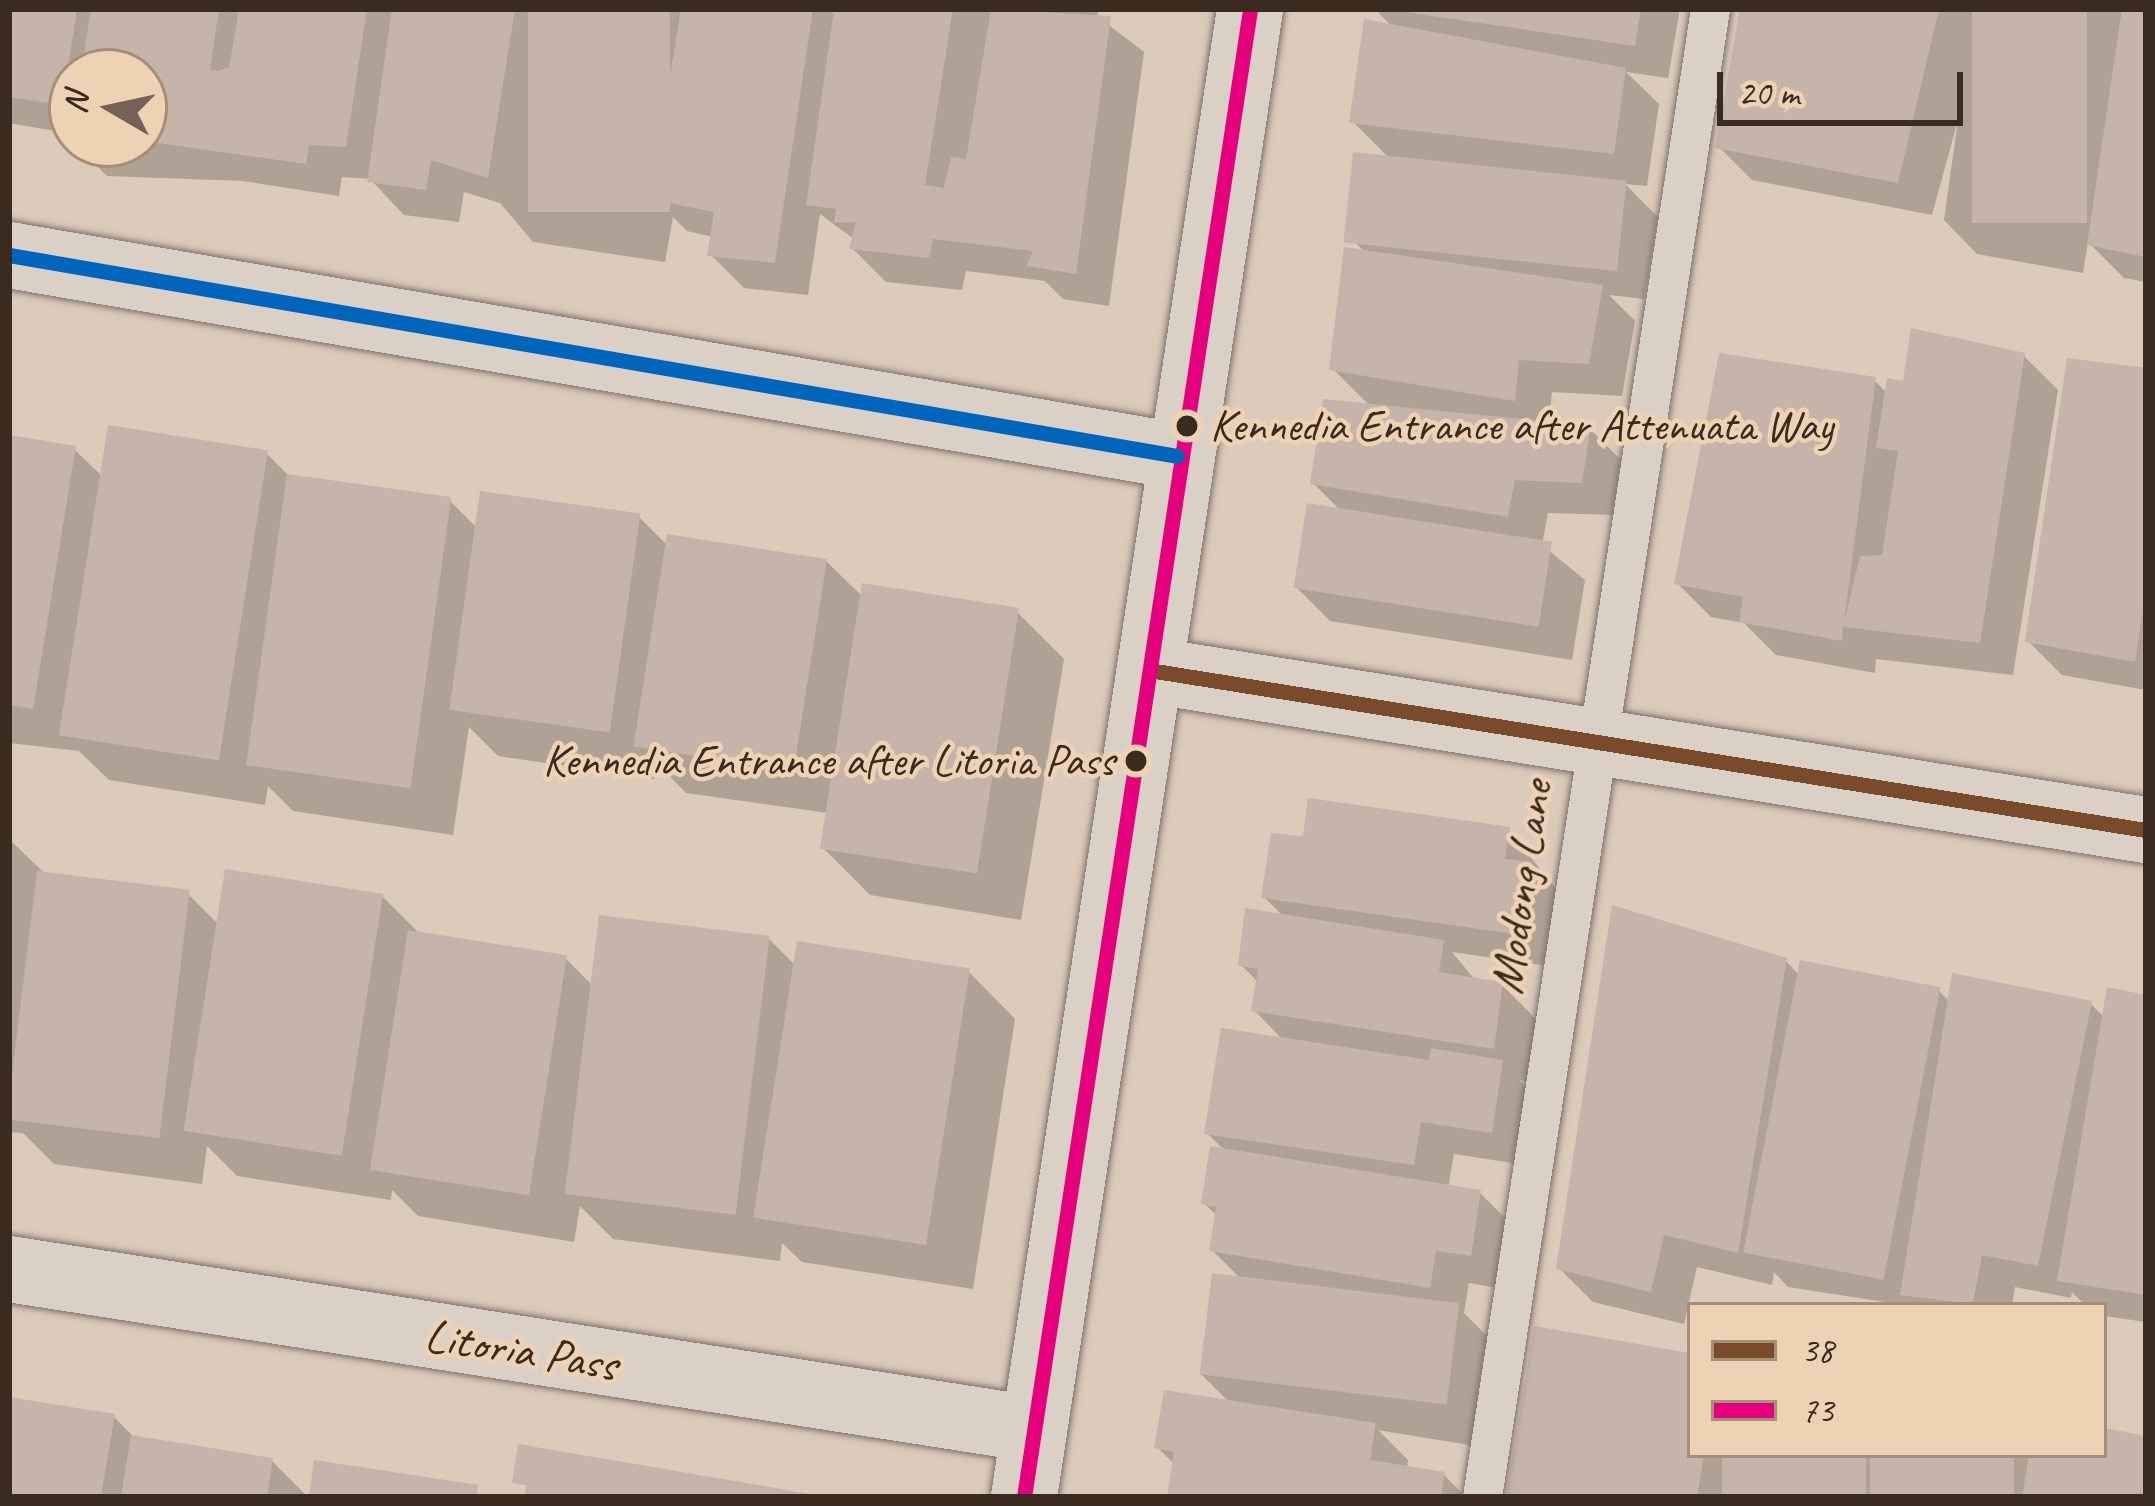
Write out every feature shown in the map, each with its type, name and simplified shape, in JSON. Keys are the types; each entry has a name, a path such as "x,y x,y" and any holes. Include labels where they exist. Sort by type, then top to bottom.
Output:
{"street":[{"path":"1024,1497 1155,671 1177,456 1250,9"},
{"path":"9,255 1177,456"},
{"path":"1155,671 2146,830"},
{"name":"Litoria Pass","path":"9,1269 1034,1429"}],"lane":[{"name":"Modong Lane","path":"1482,1497 1594,742 1710,9"}],"building":[{"path":"9,9 77,9 71,48 48,48 48,103 9,97"},
{"path":"91,9 219,9 210,70 218,71 229,67 239,9 367,9 346,147 309,145 306,164 168,144 168,48 85,48"},
{"path":"392,9 515,9 488,178 431,160 426,190 367,182"},
{"path":"528,9 670,9 670,212 528,212"},
{"path":"681,9 813,9 775,263 707,256 714,212 650,199"},
{"path":"834,9 953,9 925,185 944,188 951,157 966,159 991,9 1111,16 1076,274 1026,266 1033,251 933,239 929,258 849,249 856,222 834,223 836,209 806,205"},
{"path":"1386,9 1641,9 1635,46"},
{"path":"1740,9 1939,9 1898,183 1715,148"},
{"path":"1972,9 2087,9 2087,223 1972,223"},
{"path":"2122,9 2146,9 2146,257 2087,245"},
{"path":"1364,19 1626,68 1614,154 1349,123"},
{"path":"1353,152 1626,181 1617,271 1343,243"},
{"path":"1344,247 1603,285 1589,364 1519,360 1515,401 1329,370"},
{"path":"1911,328 2025,353 1980,643 1843,627 1842,641 1739,622 1743,597 1674,584 1719,353 1876,377 1844,622 1860,556 1882,555 1898,451 1876,448 1887,378 1903,381"},
{"path":"2067,358 2146,368 2146,591 2135,662 2025,642"},
{"path":"1323,399 1591,426 1582,483 1515,480 1508,517 1310,484"},
{"path":"108,425 268,450 219,760 59,735"},
{"path":"9,435 76,446 33,709 9,705"},
{"path":"287,474 451,497 410,788 246,765"},
{"path":"480,491 640,514 610,732 449,710"},
{"path":"1307,503 1552,542 1538,627 1294,588"},
{"path":"667,534 827,559 793,772 633,746"},
{"path":"862,583 1019,608 977,874 820,849"},
{"path":"1308,798 1510,827 1505,859 1532,862 1522,935 1261,898 1271,833 1303,836"},
{"path":"225,869 383,894 342,1156 184,1131"},
{"path":"37,871 190,890 159,1138 9,1119"},
{"path":"1612,905 1787,958 1738,1253 1664,1235 1651,1292 1556,1269"},
{"path":"1245,908 1444,940 1439,972 1503,982 1494,1049 1251,1011 1258,969 1238,966"},
{"path":"599,915 770,936 735,1215 565,1194"},
{"path":"408,930 567,955 529,1195 370,1170"},
{"path":"797,941 970,968 926,1245 753,1218"},
{"path":"1800,960 1940,987 1884,1280 1743,1253"},
{"path":"1952,973 2092,1001 2038,1266 1982,1255 1973,1302 1900,1295"},
{"path":"2107,987 2146,995 2146,1295 2057,1281"},
{"path":"1221,1028 1429,1060 1431,1048 1503,1060 1492,1133 1421,1122 1414,1165 1204,1134"},
{"path":"1210,1146 1481,1190 1471,1256 1436,1251 1430,1288 1209,1251 1216,1207 1201,1204"},
{"path":"1212,1273 1459,1303 1447,1405 1200,1374"},
{"path":"1534,1326 1687,1352 1687,1458 1704,1458 1697,1497 1506,1497"},
{"path":"1164,1390 1376,1423 1370,1460 1445,1472 1441,1497 1167,1497 1174,1452 1154,1448"},
{"path":"9,1397 115,1414 101,1497 9,1497"},
{"path":"2107,1429 2146,1436 2146,1497 2022,1497 2028,1458 2107,1458"},
{"path":"131,1435 273,1458 267,1497 121,1497"},
{"path":"518,1444 816,1497 524,1497 526,1485 512,1483"},
{"path":"1722,1458 1866,1458 1866,1497 1722,1497"},
{"path":"1870,1458 2014,1458 2014,1497 1870,1497"},
{"path":"314,1460 478,1485 476,1497 309,1497"}],"transit line":[{"name":"73","path":"1024,1497 1250,9"},
{"path":"9,255 1177,456"},
{"name":"38","path":"1155,671 2146,830"}],"place":[{"name":"Kennedia Entrance after Attenuata Way","path":"1187,426"},
{"name":"Kennedia Entrance after Litoria Pass","path":"1136,761"}]}
